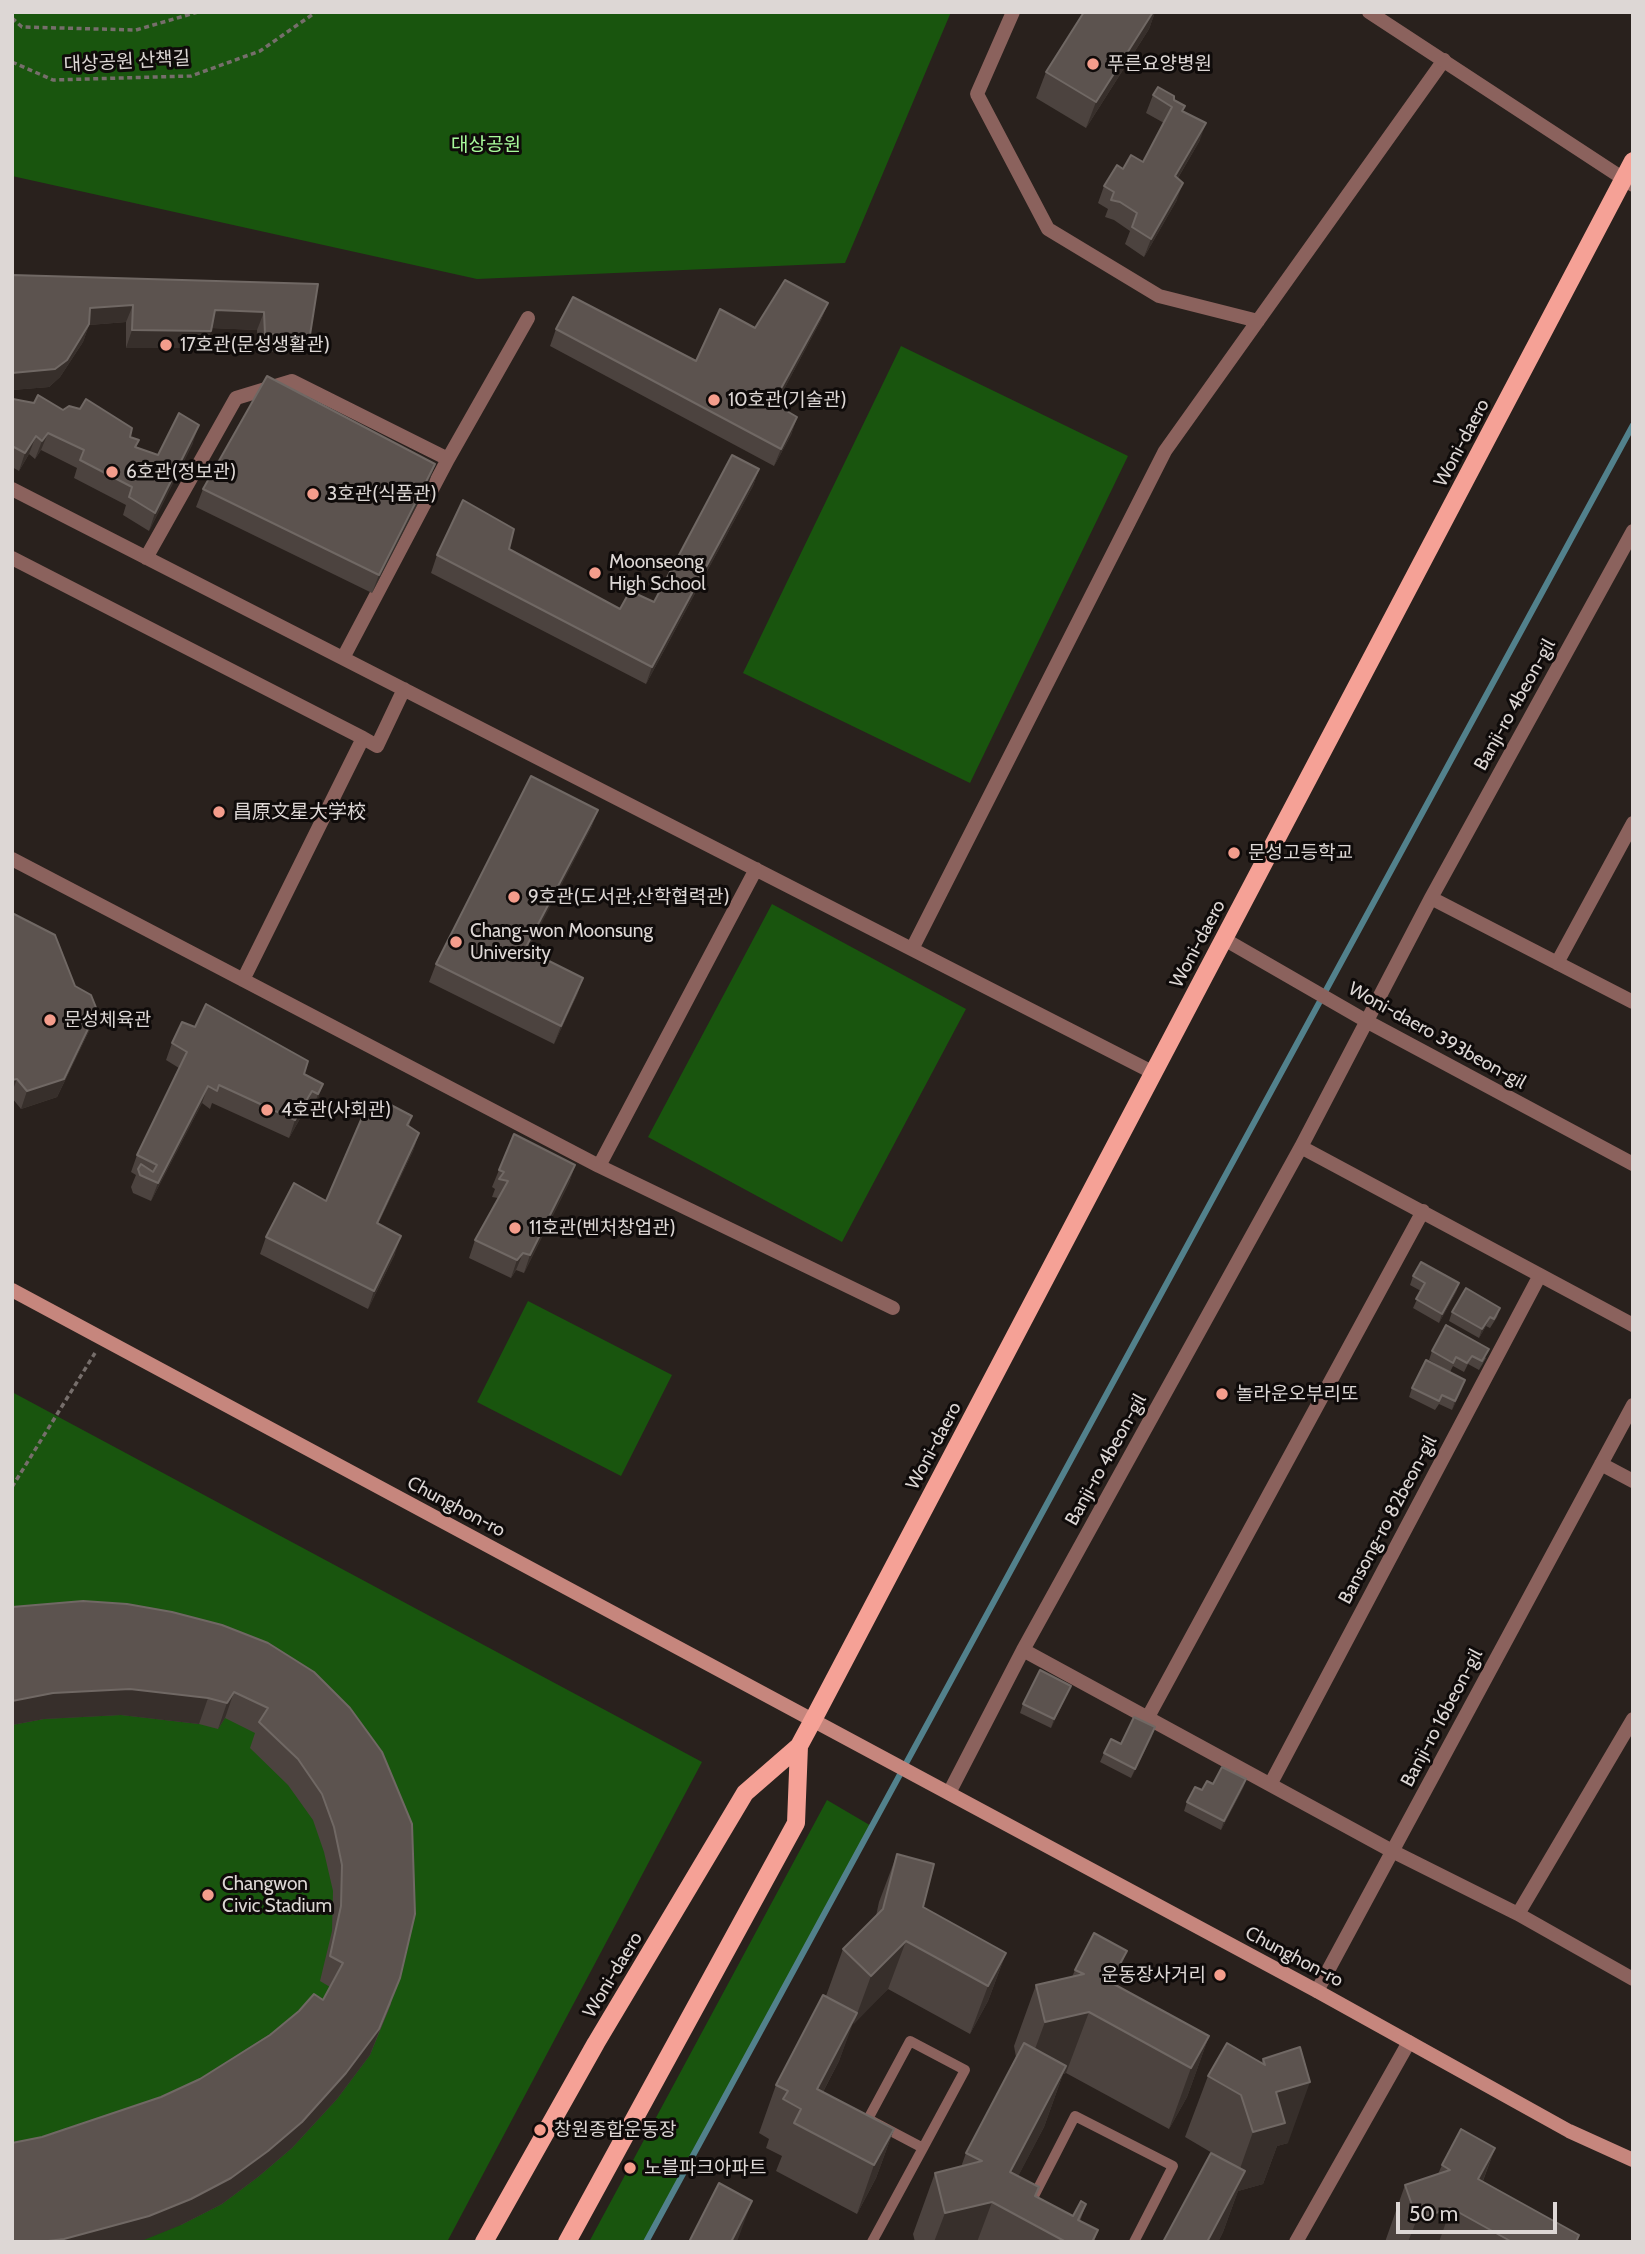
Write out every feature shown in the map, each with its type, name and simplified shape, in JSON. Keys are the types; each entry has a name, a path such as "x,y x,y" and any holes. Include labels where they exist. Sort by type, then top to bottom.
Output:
{"main road":[{"name":"Woni-daero","path":"484,2242 596,2043 745,1793 799,1746 1224,939 1629,183 1633,161"},
{"name":"Chunghon-ro","path":"12,1290 1317,1991 1569,2131 1633,2160"},
{"name":"Woni-daero","path":"566,2242 796,1823 799,1746"}],"street":[{"path":"1013,12 977,94 1048,229 1159,296 1258,321"},
{"path":"1369,12 1629,183"},
{"path":"912,949 1165,451 1444,60"},
{"path":"343,658 448,459 528,318"},
{"path":"146,558 236,398 292,381 448,459"},
{"path":"12,489 1154,1073"},
{"name":"Banji-ro 4beon-gil","path":"943,1791 1301,1147 1432,898 1633,531"},
{"path":"12,558 377,746 404,689"},
{"path":"243,980 363,738"},
{"path":"1557,963 1633,823"},
{"path":"12,859 599,1166 893,1308"},
{"path":"599,1166 756,869"},
{"path":"1432,898 1633,1002"},
{"name":"Woni-daero 393beon-gil","path":"1224,939 1368,1022 1633,1164"},
{"path":"1301,1147 1633,1325"},
{"path":"1148,1717 1423,1211"},
{"name":"Bansong-ro 82beon-gil","path":"1271,1783 1540,1275"},
{"name":"Banji-ro 16beon-gil","path":"1317,1991 1633,1405"},
{"path":"1601,1464 1633,1481"},
{"path":"1023,1650 1392,1851 1518,1914 1633,1979"},
{"path":"1518,1914 1633,1719"},
{"path":"1296,2242 1409,2042"}],"lane":[{"path":"872,2242 923,2148 965,2070 910,2041 868,2119 923,2148"},
{"path":"1028,2208 1076,2116 1173,2166 1134,2242"}],"path":[{"name":"대상공원 산책길","path":"18,12 12,17 22,27 136,30 198,12"},
{"name":"대상공원 산책길","path":"12,62 53,80 191,76 260,51 316,12"},
{"path":"12,1488 103,1339"}],"green space":[{"name":"대상공원","path":"12,12 951,12 845,263 477,279 12,176"},
{"path":"901,346 1128,456 970,783 743,673"},
{"path":"772,904 966,1009 842,1242 648,1137"},
{"path":"528,1301 672,1375 621,1476 477,1402"},
{"path":"12,1392 702,1762 447,2242 12,2242"},
{"path":"827,1800 873,1827 649,2242 589,2242"}],"building":[{"name":"푸른요양병원","path":"1084,12 1153,12 1096,102 1046,72"},
{"path":"1158,87 1185,106 1182,111 1206,123 1175,176 1183,183 1151,239 1132,227 1137,213 1120,202 1111,200 1114,192 1104,186 1117,165 1123,169 1131,155 1143,162 1172,107 1153,95"},
{"name":"17호관(문성생활관)","path":"12,275 318,284 310,335 265,334 264,312 215,310 211,331 132,330 133,305 90,308 89,324 67,360 55,369 12,373"},
{"name":"10호관(기술관)","path":"785,280 828,303 773,403 797,417 781,449 556,329 573,297 696,361 720,309 755,328"},
{"name":"3호관(식품관)","path":"267,376 435,464 379,575 203,489"},
{"name":"6호관(정보관)","path":"38,395 63,410 69,406 80,409 86,399 132,428 130,437 139,440 135,447 158,455 179,413 199,425 155,513 129,497 132,487 80,460 84,450 48,433 42,441 36,436 25,453 12,446 12,400 34,403"},
{"path":"732,455 759,469 652,667 437,555 463,500 514,529 509,549 620,609 630,591 654,602"},
{"name":"9호관(도서관,산학협력관)","path":"531,776 598,810 525,949 583,978 561,1026 436,964"},
{"name":"문성체육관","path":"12,913 55,935 75,986 91,995 97,1010 64,1079 27,1091 17,1079 12,1080"},
{"name":"4호관(사회관)","path":"206,1004 308,1061 304,1074 323,1084 318,1094 312,1091 295,1120 219,1085 217,1091 208,1086 158,1183 140,1175 138,1169 141,1164 153,1172 157,1165 137,1155 187,1052 172,1043 182,1022 195,1027"},
{"path":"391,1105 412,1116 407,1125 419,1133 377,1223 401,1236 374,1291 266,1237 294,1183 326,1201 367,1106 387,1113"},
{"name":"11호관(벤처창업관)","path":"514,1134 575,1165 530,1255 523,1253 517,1260 475,1240 508,1181 499,1179 504,1172 499,1170"},
{"path":"1421,1262 1459,1283 1442,1314 1416,1299 1425,1283 1413,1276"},
{"path":"1466,1288 1500,1308 1494,1319 1490,1317 1482,1329 1452,1312"},
{"path":"1446,1325 1489,1349 1482,1361 1472,1356 1467,1363 1456,1357 1453,1363 1432,1351"},
{"path":"1426,1360 1465,1380 1455,1401 1442,1395 1439,1401 1412,1388"},
{"path":"83,1601 127,1604 222,1625 268,1643 314,1672 350,1708 382,1752 412,1824 415,1914 400,1978 379,2029 346,2073 302,2122 268,2151 231,2178 191,2199 149,2216 64,2239 12,2242 12,2143 42,2137 161,2097 200,2079 270,2035 299,2011 314,1994 323,2000 343,1963 330,1956 341,1906 342,1865 334,1827 322,1794 298,1759 259,1722 268,1708 234,1692 227,1703 208,1698 130,1689 53,1693 12,1701 12,1607"},
{"path":"1040,1670 1071,1686 1054,1719 1023,1704"},
{"path":"1134,1717 1155,1727 1135,1769 1104,1753 1111,1739 1121,1744"},
{"path":"1222,1767 1246,1779 1224,1821 1187,1802 1195,1787 1202,1790 1207,1781 1213,1784"},
{"path":"897,1854 934,1864 923,1907 1006,1953 988,1986 906,1941 871,1976 843,1949 883,1909"},
{"path":"1094,1933 1127,1951 1110,1982 1209,2036 1191,2068 1089,2012 1045,2022 1036,1985 1084,1974 1075,1970"},
{"path":"823,1995 857,2013 817,2089 894,2129 874,2165 794,2123 801,2109 783,2099 788,2091 776,2085"},
{"path":"1024,2043 1066,2066 1010,2172 1039,2187 1035,2196 1073,2216 1081,2201 1086,2204 1078,2220 1098,2230 1092,2242 1066,2242 992,2202 945,2213 935,2173 982,2161 966,2153"},
{"path":"1227,2043 1265,2065 1263,2059 1300,2047 1310,2082 1276,2092 1285,2123 1253,2132 1241,2095 1208,2076"},
{"path":"1461,2129 1495,2148 1478,2179 1579,2235 1576,2242 1512,2242 1451,2208 1417,2219 1405,2185 1450,2170 1442,2165"},
{"path":"1211,2153 1245,2171 1207,2242 1163,2242"},
{"path":"719,2183 752,2201 731,2242 689,2242"}],"waterway":[{"path":"646,2242 1633,425"}],"place":[{"name":"푸른요양병원","path":"1093,64"},
{"name":"17호관(문성생활관)","path":"166,345"},
{"name":"10호관(기술관)","path":"714,400"},
{"name":"6호관(정보관)","path":"112,472"},
{"name":"3호관(식품관)","path":"313,494"},
{"name":"Moonseong High School","path":"595,573"},
{"name":"昌原文星大学校","path":"219,812"},
{"name":"문성고등학교","path":"1234,853"},
{"name":"9호관(도서관,산학협력관)","path":"514,897"},
{"name":"Chang-won Moonsung University","path":"456,942"},
{"name":"문성체육관","path":"50,1020"},
{"name":"4호관(사회관)","path":"267,1110"},
{"name":"11호관(벤처창업관)","path":"515,1228"},
{"name":"놀라운오부리또","path":"1222,1394"},
{"name":"Changwon Civic Stadium","path":"208,1895"},
{"name":"운동장사거리","path":"1220,1975"},
{"name":"창원종합운동장","path":"540,2130"},
{"name":"노블파크아파트","path":"630,2168"}]}
